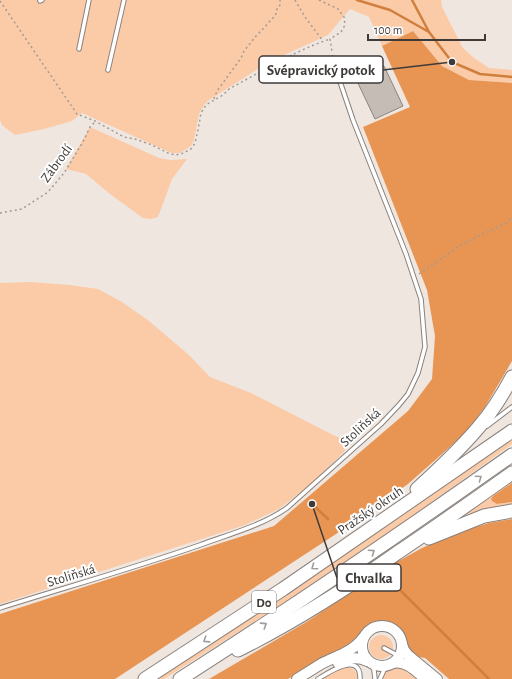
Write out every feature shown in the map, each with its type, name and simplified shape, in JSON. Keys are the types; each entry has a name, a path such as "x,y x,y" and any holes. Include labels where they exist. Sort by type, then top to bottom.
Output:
{"highway":[{"path":"381,522 444,464 459,448 485,419 512,376"},
{"name":"Pražský okruh","path":"145,679 272,597 512,431"},
{"name":"D0","path":"183,678 363,559 512,455"},
{"path":"183,678 270,634 313,609 354,583 512,473"},
{"path":"403,549 478,518 512,511"}],"main road":[{"path":"297,679 354,648 372,628 385,626 396,632 401,639 404,650 408,655 437,679"},
{"path":"363,638 361,645 362,650 364,656 369,662"},
{"path":"310,679 329,667 348,659 360,658 378,666 385,666 394,661 402,650 402,644"},
{"path":"394,661 406,664 424,679"}],"lane":[{"path":"79,49 89,0"},
{"path":"108,70 124,0"},
{"name":"Stoliňská","path":"0,608 172,555 257,525 278,514 287,508 381,424 408,394 418,373 425,347 421,299 406,254 353,120 332,58"},
{"path":"459,448 512,407"},
{"path":"380,679 384,670 394,661 384,648"},
{"path":"369,662 374,670 375,679"},
{"path":"318,679 331,671 350,664 355,666 358,670 361,676 360,679"}],"path":[{"path":"214,100 217,91 241,58 244,51 275,16 277,8 280,5 280,0"},
{"path":"295,0 305,17 324,42"},
{"path":"0,1 77,114 124,137 152,145 175,155 181,154 191,148 195,143 201,113 206,105 230,89 275,65 279,61 311,46 324,42 341,32 345,25 344,17 338,9 319,0"},
{"path":"330,39 332,58"},
{"name":"Zábrodí","path":"0,213 22,209 48,192 64,173 90,127 95,122"},
{"path":"414,277 462,244 506,223 512,217"}],"shaded area":[{"path":"0,0 441,0 442,7 463,48 474,58 489,68 512,70 512,83 469,80 442,66 413,31 382,46 369,17 350,9 328,35 269,62 209,100 199,114 194,140 191,146 180,153 172,153 82,113 72,121 15,135 2,125 0,120"},
{"path":"413,31 442,66 469,80 512,83 512,361 485,407 465,433 408,484 336,534 115,679 0,679 0,614 274,526 408,411 432,379 435,336 427,290 363,127 410,107 382,46"},
{"path":"90,127 159,158 170,160 187,159 172,179 158,217 151,219 143,218 86,174 66,169"},
{"path":"31,282 98,289 122,302 149,321 189,355 210,377 251,393 335,436 349,441 344,452 315,481 279,509 245,525 0,604 0,283"},
{"path":"512,439 512,444 419,512 362,551 164,679 155,679 335,561"},
{"path":"512,480 512,483 491,499 497,504 512,502 512,505 468,514 467,512"},
{"path":"512,483 512,502 497,504 492,501 491,499 493,496"},
{"path":"512,519 512,679 449,679 425,658 419,657 407,647 403,635 399,629 390,624 380,622 372,623 365,627 353,643 328,655 288,679 209,679 308,621 395,563 422,548 456,533 489,523"},
{"path":"381,635 386,636 392,642 392,652 386,658 381,659 376,658 370,652 369,647 370,642 376,636"},
{"path":"346,667 354,670 357,674 357,679 322,679 336,671"},
{"path":"398,667 405,669 416,679 383,679 388,670"}],"building":[{"path":"384,66 403,106 375,119 356,79"}],"waterway":[{"path":"357,0 390,10 429,32"},
{"path":"412,0 429,32 452,62 480,74 512,77"},
{"path":"312,504 328,519"},
{"path":"398,588 489,679"}],"place":[{"name":"Svépravický potok","path":"452,62"},
{"name":"Chvalka","path":"312,504"}]}
